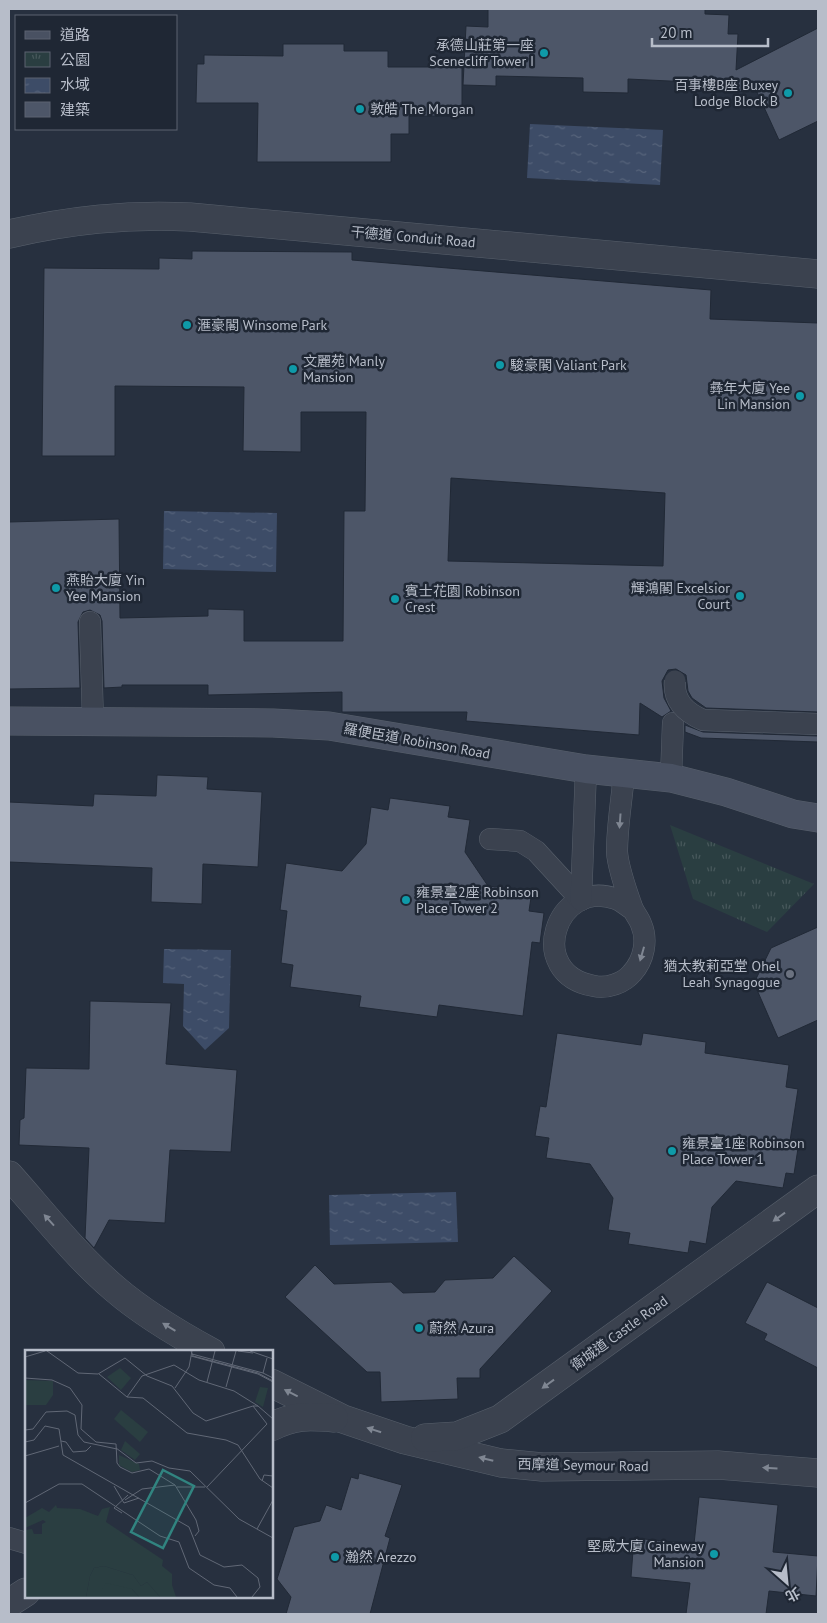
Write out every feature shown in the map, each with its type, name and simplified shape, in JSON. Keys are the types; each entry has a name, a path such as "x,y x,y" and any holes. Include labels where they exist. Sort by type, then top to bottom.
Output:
{"main road":[{"name":"羅便臣道 Robinson Road","path":"9,721 273,723 329,726 586,769 671,778 726,792 793,814 818,818"}],"street":[{"name":"干德道 Conduit Road","path":"9,234 99,217 190,216 818,274"},
{"path":"9,1175 92,1268 116,1290 145,1312 208,1350"},
{"name":"衛城道 Castle Road","path":"405,1440 456,1436 500,1420 818,1189"},
{"name":"西摩道 Seymour Road","path":"272,1384 343,1419 405,1440 522,1466 718,1465 818,1473"},
{"path":"272,1426 282,1421 304,1415 343,1419"},
{"path":"9,1603 25,1593"}],"lane":[{"path":"90,622 93,721"},
{"path":"675,682 674,689 679,703 690,714 703,720 818,724"},
{"path":"671,778 673,723"},
{"path":"581,900 586,769"},
{"path":"624,772 617,854 632,909 642,924 645,942 642,959 632,974 616,984 599,987 582,984 566,974 556,960 553,942 556,924 566,910 581,900 599,896 617,899 632,909"},
{"path":"490,839 520,842 536,851 581,900"},
{"path":"9,1538 25,1543"}],"green space":[{"path":"670,825 814,884 767,932 693,899"}],"water":[{"path":"530,124 663,130 660,185 527,178"},
{"path":"164,511 277,513 276,572 163,569"},
{"path":"164,949 231,950 229,1028 205,1050 183,1026 184,984 163,983"},
{"path":"456,1192 458,1242 330,1245 329,1195"}],"building":[{"path":"488,9 705,9 705,14 729,15 728,34 738,34 736,70 818,28 818,121 779,140 757,92 696,90 711,83 628,79 628,93 583,92 583,78 496,76 496,86 463,85 466,26 488,27"},
{"name":"敦皓 The Morgan","path":"283,44 344,44 344,51 388,51 388,67 462,67 462,116 409,116 409,134 391,134 391,162 257,162 258,103 196,103 197,64 204,64 204,55 283,56"},
{"path":"192,251 352,252 352,260 711,290 710,319 818,323 818,712 706,708 692,698 688,691 686,675 676,669 668,670 662,681 664,698 671,711 662,717 640,703 639,735 466,721 467,712 342,712 342,692 208,695 208,685 122,685 122,687 104,688 102,621 100,615 90,610 83,612 78,622 80,688 9,689 9,522 119,519 120,618 208,616 208,609 244,610 244,641 343,641 344,511 365,511 366,412 301,412 301,452 243,451 244,387 115,386 115,456 42,456 44,268 159,269 159,258 192,259","holes":["451,478 665,493 663,566 448,561"]},
{"path":"685,725 703,732 818,736 818,742 701,738 685,732"},
{"path":"157,775 208,777 207,789 262,792 258,867 203,864 202,904 151,902 152,868 9,862 9,802 93,806 94,794 156,796"},
{"name":"雍景臺2座 Robinson Place Tower 2","path":"390,798 450,806 448,817 470,820 465,852 488,886 532,891 529,911 544,913 540,943 532,942 523,1016 439,1005 437,1017 359,1007 361,996 290,987 293,965 281,963 287,911 280,910 286,863 342,871 366,844 371,807 388,810"},
{"name":"猶太教莉亞堂 Ohel Leah Synagogue","path":"818,927 818,1020 778,1038 754,983 771,948"},
{"path":"90,1001 171,1003 166,1064 237,1070 231,1152 170,1150 165,1223 109,1220 94,1248 85,1238 89,1148 19,1145 20,1120 24,1118 26,1068 89,1069"},
{"name":"雍景臺1座 Robinson Place Tower 1","path":"557,1033 641,1045 643,1033 706,1042 705,1053 789,1065 786,1087 798,1089 790,1141 799,1142 794,1174 786,1173 783,1188 736,1181 712,1207 706,1244 690,1241 688,1253 628,1244 630,1233 608,1230 613,1198 590,1164 546,1158 549,1138 535,1136 540,1106 546,1107"},
{"name":"蔚然 Azura","path":"514,1256 552,1291 480,1369 480,1378 457,1378 458,1399 381,1402 380,1372 367,1372 285,1297 315,1265 334,1284 391,1282 403,1293 435,1292 445,1280 493,1278"},
{"path":"767,1282 818,1308 818,1368 764,1340 767,1334 745,1323"},
{"name":"瀚然 Arezzo","path":"359,1473 402,1485 385,1536 390,1538 370,1614 286,1614 291,1597 277,1579 294,1527 320,1521 326,1505 341,1510 351,1477 358,1479"},
{"name":"堅威大廈 Caineway Mansion","path":"699,1497 778,1505 773,1552 818,1556 816,1596 769,1591 766,1614 686,1614 690,1583 631,1577 634,1538 694,1544"}],"place":[{"name":"承德山莊第一座 Scenecliff Tower I","path":"544,53"},
{"name":"百事樓B座 Buxey Lodge Block B","path":"788,93"},
{"name":"敦皓 The Morgan","path":"360,109"},
{"name":"滙豪閣 Winsome Park","path":"187,325"},
{"name":"駿豪閣 Valiant Park","path":"500,365"},
{"name":"文麗苑 Manly Mansion","path":"293,369"},
{"name":"彝年大廈 Yee Lin Mansion","path":"800,396"},
{"name":"燕貽大廈 Yin Yee Mansion","path":"56,588"},
{"name":"輝鴻閣 Excelsior Court","path":"740,596"},
{"name":"賓士花園 Robinson Crest","path":"395,599"},
{"name":"雍景臺2座 Robinson Place Tower 2","path":"406,900"},
{"name":"猶太教莉亞堂 Ohel Leah Synagogue","path":"790,974"},
{"name":"雍景臺1座 Robinson Place Tower 1","path":"672,1151"},
{"name":"蔚然 Azura","path":"419,1328"},
{"name":"堅威大廈 Caineway Mansion","path":"714,1554"},
{"name":"瀚然 Arezzo","path":"335,1557"}]}
